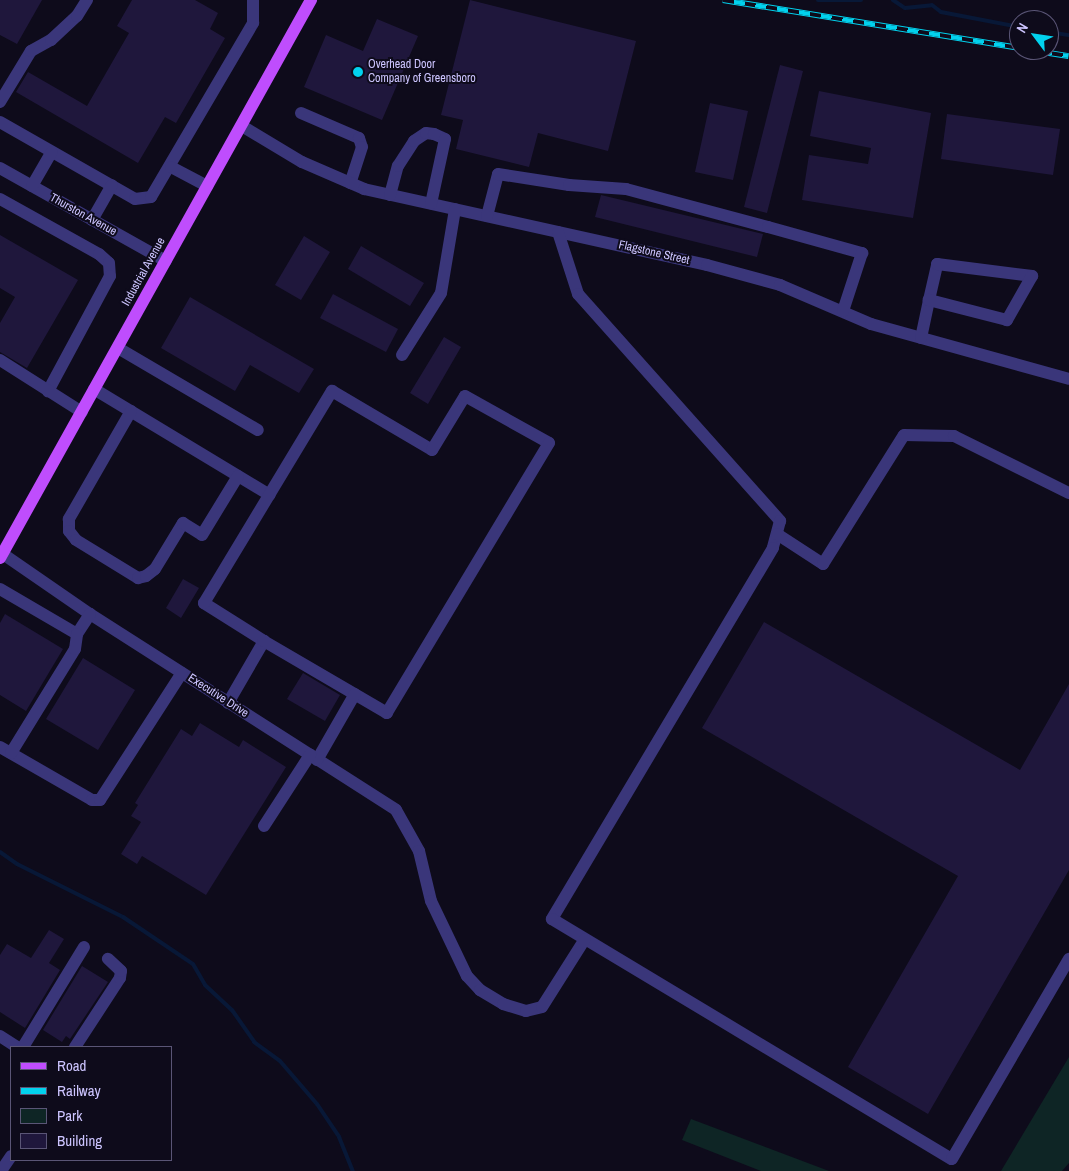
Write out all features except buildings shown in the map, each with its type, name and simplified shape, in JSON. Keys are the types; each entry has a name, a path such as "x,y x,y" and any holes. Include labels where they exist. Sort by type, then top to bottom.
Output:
{"main road":[{"name":"Industrial Avenue","path":"1,554 118,348 311,0"}],"street":[{"path":"0,102 31,51 51,40 77,16 87,0"},
{"path":"0,122 142,200 156,193 253,23 253,0"},
{"path":"301,113 359,138 362,148 350,183"},
{"name":"Flagstone Street","path":"242,126 302,162 350,183 390,195 762,280 843,311 871,324 1069,379"},
{"path":"390,195 398,166 414,141 426,133 434,134 445,139 431,204"},
{"path":"32,186 52,152"},
{"path":"171,167 207,186"},
{"name":"Thurston Avenue","path":"0,168 166,261"},
{"path":"487,216 498,174 577,186 626,189 862,253 843,311"},
{"path":"92,220 112,185"},
{"path":"0,199 99,254 109,263 110,276 48,390"},
{"path":"402,355 441,292 455,209"},
{"path":"558,232 578,294 780,521 774,548 552,919 952,1159 1069,959"},
{"path":"921,338 929,300 937,264 1032,276 1007,320 929,300"},
{"path":"118,348 258,430"},
{"path":"0,360 82,412"},
{"path":"94,389 270,495"},
{"path":"332,391 432,450 465,396 548,443 387,713 264,641 204,603 332,391"},
{"path":"131,411 69,519 69,531 76,540 138,578 146,576 155,569 183,523 202,534 238,476"},
{"path":"777,534 823,564 904,435 954,436 1069,493"},
{"name":"Executive Drive","path":"1,554 90,614 396,810 419,851 431,901 467,976 480,990 503,1004 526,1011 542,1007 585,939"},
{"path":"0,589 77,634"},
{"path":"90,614 77,634 75,649 6,750 92,800 100,800 182,673"},
{"path":"228,703 264,641"},
{"path":"264,826 314,757 355,694"},
{"path":"24,1046 84,947"},
{"path":"76,1046 120,978 121,971 108,959"},
{"path":"0,1036 15,1046"}],"green space":[{"path":"1069,1057 1069,1163 1062,1171 1001,1171"},
{"path":"691,1119 829,1171 761,1171 682,1140"}],"waterway":[{"path":"818,0 861,0"},
{"path":"893,0 905,8 932,5 941,12 1009,25"},
{"path":"1059,34 1069,35"},
{"path":"0,852 17,864 123,917 193,964 205,985 232,1010 254,1042 280,1061 317,1104 339,1137 353,1171"}],"railway":[{"path":"723,0 1009,46"},
{"path":"1059,54 1069,56"}],"place":[{"name":"Overhead Door Company of Greensboro","path":"358,72"}]}
